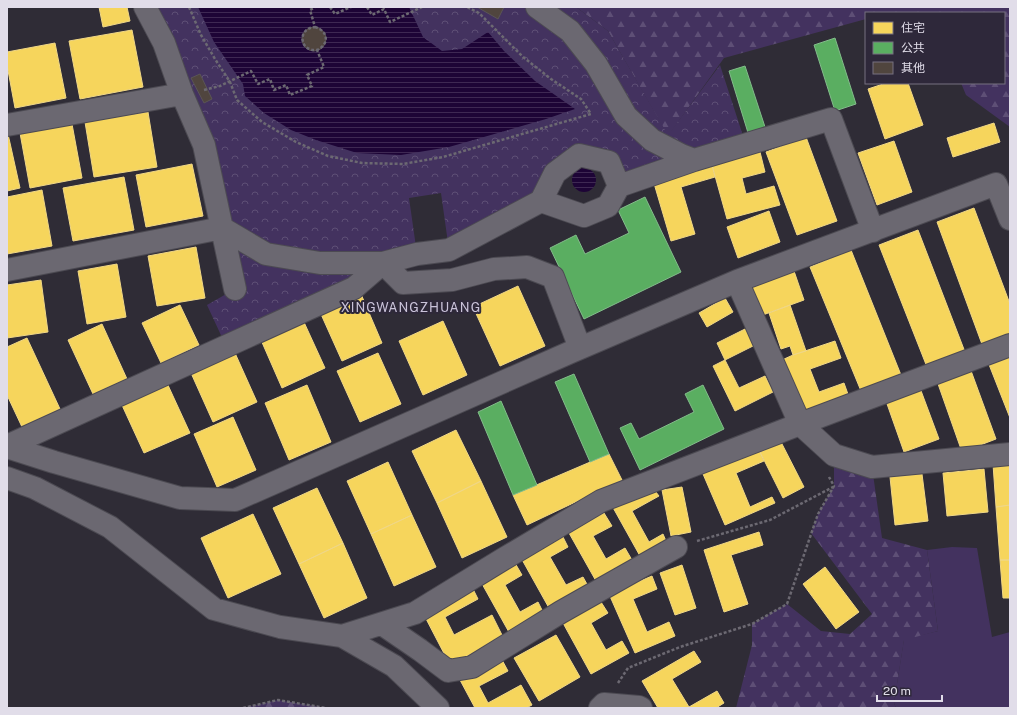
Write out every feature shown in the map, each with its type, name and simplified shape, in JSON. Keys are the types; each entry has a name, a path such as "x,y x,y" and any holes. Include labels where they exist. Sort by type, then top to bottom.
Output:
{"street":[{"path":"145,7 164,43 182,94 204,145 235,289"},
{"path":"537,7 570,31 596,64 626,116 652,140 694,160"},
{"path":"7,125 182,94"},
{"path":"541,201 584,216 608,206 619,186 694,160 831,119 873,230"},
{"path":"7,270 222,228 266,254 320,263 382,263 417,254 449,250 541,201 555,173 579,155 609,162 619,186"},
{"path":"7,446 54,462 180,498 235,500 580,348 737,281 996,184 1010,219"},
{"path":"382,263 403,283 452,280 494,269 527,267 553,277 580,348"},
{"path":"7,446 354,288 382,263"},
{"path":"737,281 800,424 834,455 872,467 1010,454"},
{"path":"342,636 414,613 601,501 1010,344"},
{"path":"7,478 35,488 110,527 214,609 280,627 342,636 394,666 438,708"},
{"path":"382,624 448,671 472,667 561,612 676,548"},
{"path":"602,706 640,706 641,708"}],"path":[{"path":"189,7 201,35 230,82 238,100 262,122 296,142 328,156 362,163 403,164 443,157 591,114 581,99 551,79 523,56 479,13 467,7"},
{"path":"315,7 310,10 315,27"},
{"path":"330,7 335,14 351,7"},
{"path":"367,7 372,15 384,9 390,22 422,7"},
{"path":"315,27 323,30 326,38 324,45 317,50 314,51 309,49 302,41 305,31 315,27"},
{"path":"182,94 220,86 252,71 258,84 270,78 274,90 286,85 290,95 312,86 307,75 324,67 317,50"},
{"path":"827,472 834,486"},
{"path":"676,548 770,520 834,486"},
{"path":"602,706 628,668 680,647 752,624 787,604 818,514 834,486"},
{"path":"243,708 278,700 326,708"}],"green space":[{"path":"145,7 576,7 608,31 668,135 720,65 746,145 619,186 609,162 579,155 541,201 449,250 441,193 409,198 417,254 226,346 207,305 235,289 204,145"},
{"path":"576,7 1010,7 1010,127 966,95 961,84 1005,84 1005,12 865,12 865,19 724,58 668,136 608,31"},
{"path":"834,455 872,467 882,538 927,550 938,631 904,640 894,703 896,708 736,708 752,645 752,624 787,604 821,631 850,634 872,614 811,533 818,514 834,486"},
{"path":"952,547 977,548 992,637 1010,632 1010,708 896,708 894,703 904,639 938,631 927,550"},
{"path":"278,700 326,708 243,708"}],"shaded area":[{"path":"198,7 409,7 423,37 442,51 462,49 488,32 504,51 535,81 575,109 546,119 449,147 401,155 357,153 316,140 291,130 264,113 245,96 243,84 214,42"},
{"path":"584,168 589,169 595,175 595,185 589,191 584,192 579,191 573,185 572,180 573,175 579,169"}],"building: 住宅":[{"path":"99,7 127,7 130,21 103,27"},
{"path":"132,30 143,87 80,99 69,41"},
{"path":"55,43 66,98 15,108 7,65 7,52"},
{"path":"883,84 908,84 923,125 885,139 868,89"},
{"path":"148,112 157,167 94,177 85,122"},
{"path":"994,123 1000,142 953,157 947,138"},
{"path":"72,124 82,178 30,188 20,133"},
{"path":"7,134 20,188 7,191"},
{"path":"806,137 837,221 797,235 766,152"},
{"path":"894,141 912,192 877,205 858,153"},
{"path":"760,152 765,172 742,178 746,194 774,186 780,205 727,219 712,165"},
{"path":"192,164 203,216 146,227 136,175"},
{"path":"712,165 715,177 681,187 695,234 671,241 653,180"},
{"path":"124,177 134,230 73,241 63,188"},
{"path":"42,190 52,246 7,254 7,197"},
{"path":"974,208 1010,304 1010,337 983,347 937,222"},
{"path":"769,211 780,242 738,258 727,227"},
{"path":"918,230 965,352 927,367 879,245"},
{"path":"196,247 205,298 157,306 148,256"},
{"path":"851,250 901,375 861,391 810,267"},
{"path":"117,264 126,317 87,324 78,271"},
{"path":"794,271 804,300 760,316 749,287"},
{"path":"41,280 48,332 7,338 7,285"},
{"path":"518,286 545,346 500,366 473,307"},
{"path":"361,294 382,343 342,361 320,312"},
{"path":"725,298 733,312 707,327 699,313"},
{"path":"180,305 199,345 161,363 142,323"},
{"path":"790,305 806,351 793,355 790,346 781,349 769,313"},
{"path":"303,320 325,368 282,388 261,340"},
{"path":"443,321 467,375 423,395 399,341"},
{"path":"102,324 127,379 93,394 68,340"},
{"path":"747,328 755,345 725,360 717,343"},
{"path":"27,338 60,409 22,427 7,395 7,347"},
{"path":"835,341 841,358 810,369 819,392 844,383 849,397 802,414 782,360"},
{"path":"235,353 257,402 213,422 191,373"},
{"path":"378,353 401,404 360,422 337,371"},
{"path":"1010,354 1010,418 988,362"},
{"path":"725,360 739,388 765,376 773,392 735,411 713,366"},
{"path":"970,368 996,439 962,452 937,381"},
{"path":"167,383 190,433 144,453 121,403"},
{"path":"307,385 331,442 289,460 265,403"},
{"path":"920,388 939,439 904,452 886,401"},
{"path":"233,417 256,470 217,487 194,434"},
{"path":"456,430 481,481 437,503 412,451"},
{"path":"781,442 804,487 783,498 760,452"},
{"path":"756,443 764,461 736,473 750,507 772,497 775,503 725,525 700,467"},
{"path":"609,454 622,480 527,525 513,495"},
{"path":"388,462 412,515 371,534 347,481"},
{"path":"1010,463 1010,505 996,507 993,464"},
{"path":"984,469 988,512 947,516 943,473"},
{"path":"922,474 928,521 895,525 890,477"},
{"path":"481,481 507,537 462,558 437,503"},
{"path":"652,487 659,496 632,511 649,542 663,534 666,541 640,556 611,504"},
{"path":"682,487 691,532 671,536 662,490"},
{"path":"317,488 343,543 299,564 273,508"},
{"path":"1010,505 1010,560 1000,560 996,507"},
{"path":"604,513 612,526 593,536 606,559 625,548 632,560 596,581 569,533"},
{"path":"253,514 281,574 228,598 201,538"},
{"path":"412,515 436,567 394,586 371,534"},
{"path":"759,532 763,545 731,555 748,604 724,612 704,550"},
{"path":"561,533 568,547 550,557 566,585 583,577 588,586 549,608 520,556"},
{"path":"343,543 367,598 324,618 299,564"},
{"path":"1000,560 1010,560 1010,598 1003,598"},
{"path":"515,563 522,575 505,585 520,612 538,602 544,614 510,634 481,582"},
{"path":"682,565 696,608 675,615 660,573"},
{"path":"825,567 859,612 836,629 803,584"},
{"path":"652,576 657,589 633,599 647,632 669,622 675,636 635,653 609,594"},
{"path":"472,587 478,599 445,617 454,635 492,615 503,637 450,665 423,613"},
{"path":"601,602 608,613 591,623 606,650 622,641 629,653 591,674 563,623"},
{"path":"556,635 580,677 539,701 514,658"},
{"path":"694,651 701,662 672,679 689,707 717,691 724,703 716,708 658,708 642,681"},
{"path":"501,658 508,671 479,686 488,703 521,685 532,705 526,708 475,708 460,680"}],"building: 公共":[{"path":"835,38 856,104 835,111 814,45"},
{"path":"745,66 766,130 749,136 729,71"},
{"path":"645,197 681,272 584,319 550,248 576,235 585,254 629,233 618,210"},
{"path":"574,374 609,454 590,462 555,382"},
{"path":"703,385 724,429 640,470 620,428 631,423 639,439 694,412 685,394"},
{"path":"501,401 537,485 513,495 478,412"}],"building: 其他":[{"path":"477,7 504,7 498,19"},
{"path":"314,27 322,31 326,39 322,47 314,51 306,47 302,39 306,31"},
{"path":"200,74 212,99 204,103 191,78"}],"district":[{"name":"XINGWANGZHUANG","path":"411,307"}]}
